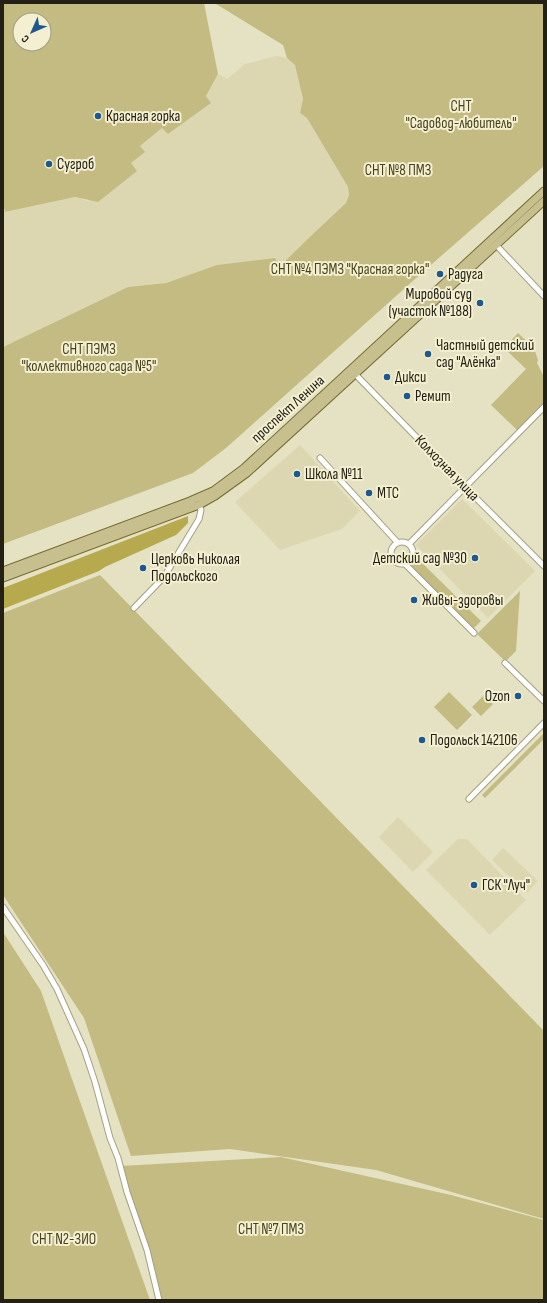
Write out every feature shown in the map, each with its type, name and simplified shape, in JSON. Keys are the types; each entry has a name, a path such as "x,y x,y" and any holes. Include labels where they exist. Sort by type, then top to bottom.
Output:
{"main road":[{"name":"проспект Ленина","path":"3,578 199,505 215,496 247,473 544,191"},
{"name":"проспект Ленина","path":"3,571 190,502 213,491 244,468 544,201"}],"street":[{"path":"496,245 544,296"},
{"name":"Колхозная улица","path":"353,372 544,566"},
{"path":"409,544 544,407"},
{"path":"320,458 398,543"},
{"path":"134,608 164,577 199,519 201,510 199,505"},
{"path":"404,564 411,560 413,554 412,547 406,542 398,543 393,548 392,558 398,563 404,564 474,633"},
{"path":"505,663 544,701"},
{"path":"469,799 544,723"},
{"path":"3,907 43,965 57,989 84,1049 95,1082 110,1138 118,1158 127,1192 147,1250 159,1300"}],"shaded area":[{"path":"276,56 287,58 295,65 303,99 300,113 307,118 348,187 349,195 346,203 280,266 275,258 217,265 166,283 128,287 3,347 3,209 5,209 6,212 75,197 88,201 131,163 140,146 162,128 168,134 211,103 206,96 218,74 227,79 245,64"},
{"name":"Школа №11","path":"300,445 360,511 342,529 280,550 235,502"},
{"name":"Детский сад №30","path":"462,499 535,571 488,618 416,545"},
{"path":"188,516 188,523 176,535 99,571 3,609 3,588"},
{"path":"398,817 433,852 413,872 379,837"},
{"path":"458,839 467,839 526,900 490,935 426,870"},
{"path":"503,848 538,881 527,893 492,860"}],"green space":[{"name":"Красная горка","path":"3,3 204,3 218,74 206,96 211,103 168,134 162,128 140,146 145,152 131,163 137,171 98,202 75,197 5,212 5,209 3,209"},
{"path":"544,3 544,166 226,448 193,473 3,544 3,347 128,287 166,283 217,265 275,258 280,266 346,203 349,195 348,187 307,118 300,113 303,99 295,65 287,58 283,45 216,4"},
{"path":"518,333 534,348 538,360 537,363 544,377 544,403 517,430 491,405 526,369 504,348"},
{"path":"416,557 481,621 473,629 409,565"},
{"path":"100,575 544,1031 544,1219 376,1170 230,1149 131,1156 84,1018 3,895 3,613"},
{"path":"520,591 516,651 507,660 504,660 477,634"},
{"path":"449,692 472,715 457,730 434,707"},
{"path":"484,695 493,704 481,716 472,707"},
{"path":"544,733 544,739 485,798 482,795"},
{"name":"СНТ N2-ЗИО","path":"3,932 41,991 150,1300 3,1300"},
{"name":"СНТ №7 ПМЗ","path":"281,1157 451,1195 544,1220 544,1300 159,1300 120,1166"}],"place":[{"name":"Красная горка","path":"98,116"},
{"name":"Сугроб","path":"49,164"},
{"name":"Радуга","path":"440,274"},
{"name":"Мировой суд (участок №188)","path":"480,303"},
{"name":"Частный детский сад \"Алёнка\"","path":"428,354"},
{"name":"Дикси","path":"387,377"},
{"name":"Ремит","path":"407,396"},
{"name":"Школа №11","path":"297,474"},
{"name":"МТС","path":"369,493"},
{"name":"Детский сад №30","path":"475,558"},
{"name":"Церковь Николая Подольского","path":"143,568"},
{"name":"Живы-здоровы","path":"414,600"},
{"name":"Ozon","path":"518,696"},
{"name":"Подольск 142106","path":"422,740"},
{"name":"ГСК \"Луч\"","path":"474,885"}],"park label":[{"name":"СНТ \"Садовод-любитель\"","path":"461,114"},
{"name":"СНТ №8 ПМЗ","path":"398,170"},
{"name":"СНТ №4 ПЭМЗ \"Красная горка\"","path":"350,269"},
{"name":"СНТ ПЭМЗ \"коллективного сада №5\"","path":"89,358"}]}
